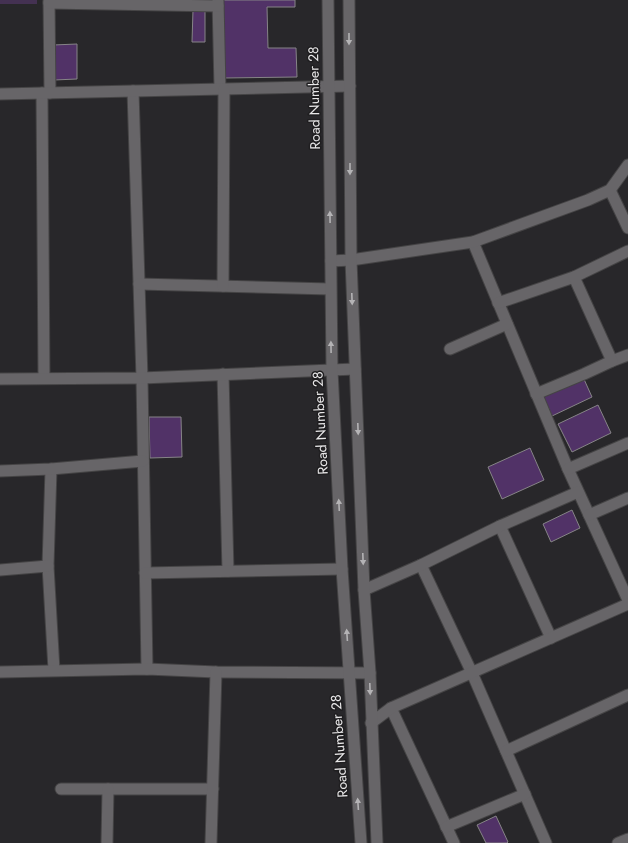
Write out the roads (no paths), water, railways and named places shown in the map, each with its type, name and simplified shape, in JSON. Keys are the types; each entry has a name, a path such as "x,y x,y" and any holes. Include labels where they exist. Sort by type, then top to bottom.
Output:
{"street":[{"name":"Road Number 28","path":"328,0 332,370 342,569 361,843"},
{"path":"349,0 351,260 364,590 370,673 377,843"},
{"path":"44,378 46,93 49,2 218,3 222,89 223,286"},
{"path":"0,94 350,86"},
{"path":"133,91 142,378 147,669"},
{"path":"331,261 351,260 473,242 588,200 610,190 628,165"},
{"path":"610,190 628,228"},
{"path":"473,242 568,469 628,600"},
{"path":"498,303 574,277 628,251"},
{"path":"574,277 612,361"},
{"path":"139,284 330,289"},
{"path":"450,349 507,324"},
{"path":"536,394 628,355"},
{"path":"0,379 142,378 355,369"},
{"path":"223,374 228,571"},
{"path":"568,469 628,443"},
{"path":"0,471 51,469 143,461"},
{"path":"51,469 48,566 54,670"},
{"path":"364,590 422,565 500,526 578,492"},
{"path":"589,515 628,498"},
{"path":"500,526 551,638"},
{"path":"422,565 472,673 546,843"},
{"path":"0,570 48,566"},
{"path":"145,573 342,569"},
{"path":"371,723 391,708 628,604"},
{"path":"0,672 147,669 216,672 370,673"},
{"path":"211,843 216,672"},
{"path":"506,750 628,695"},
{"path":"391,708 454,843"},
{"path":"61,789 213,789"},
{"path":"107,843 108,789"},
{"path":"446,827 525,794"},
{"path":"618,843 628,839"}]}
